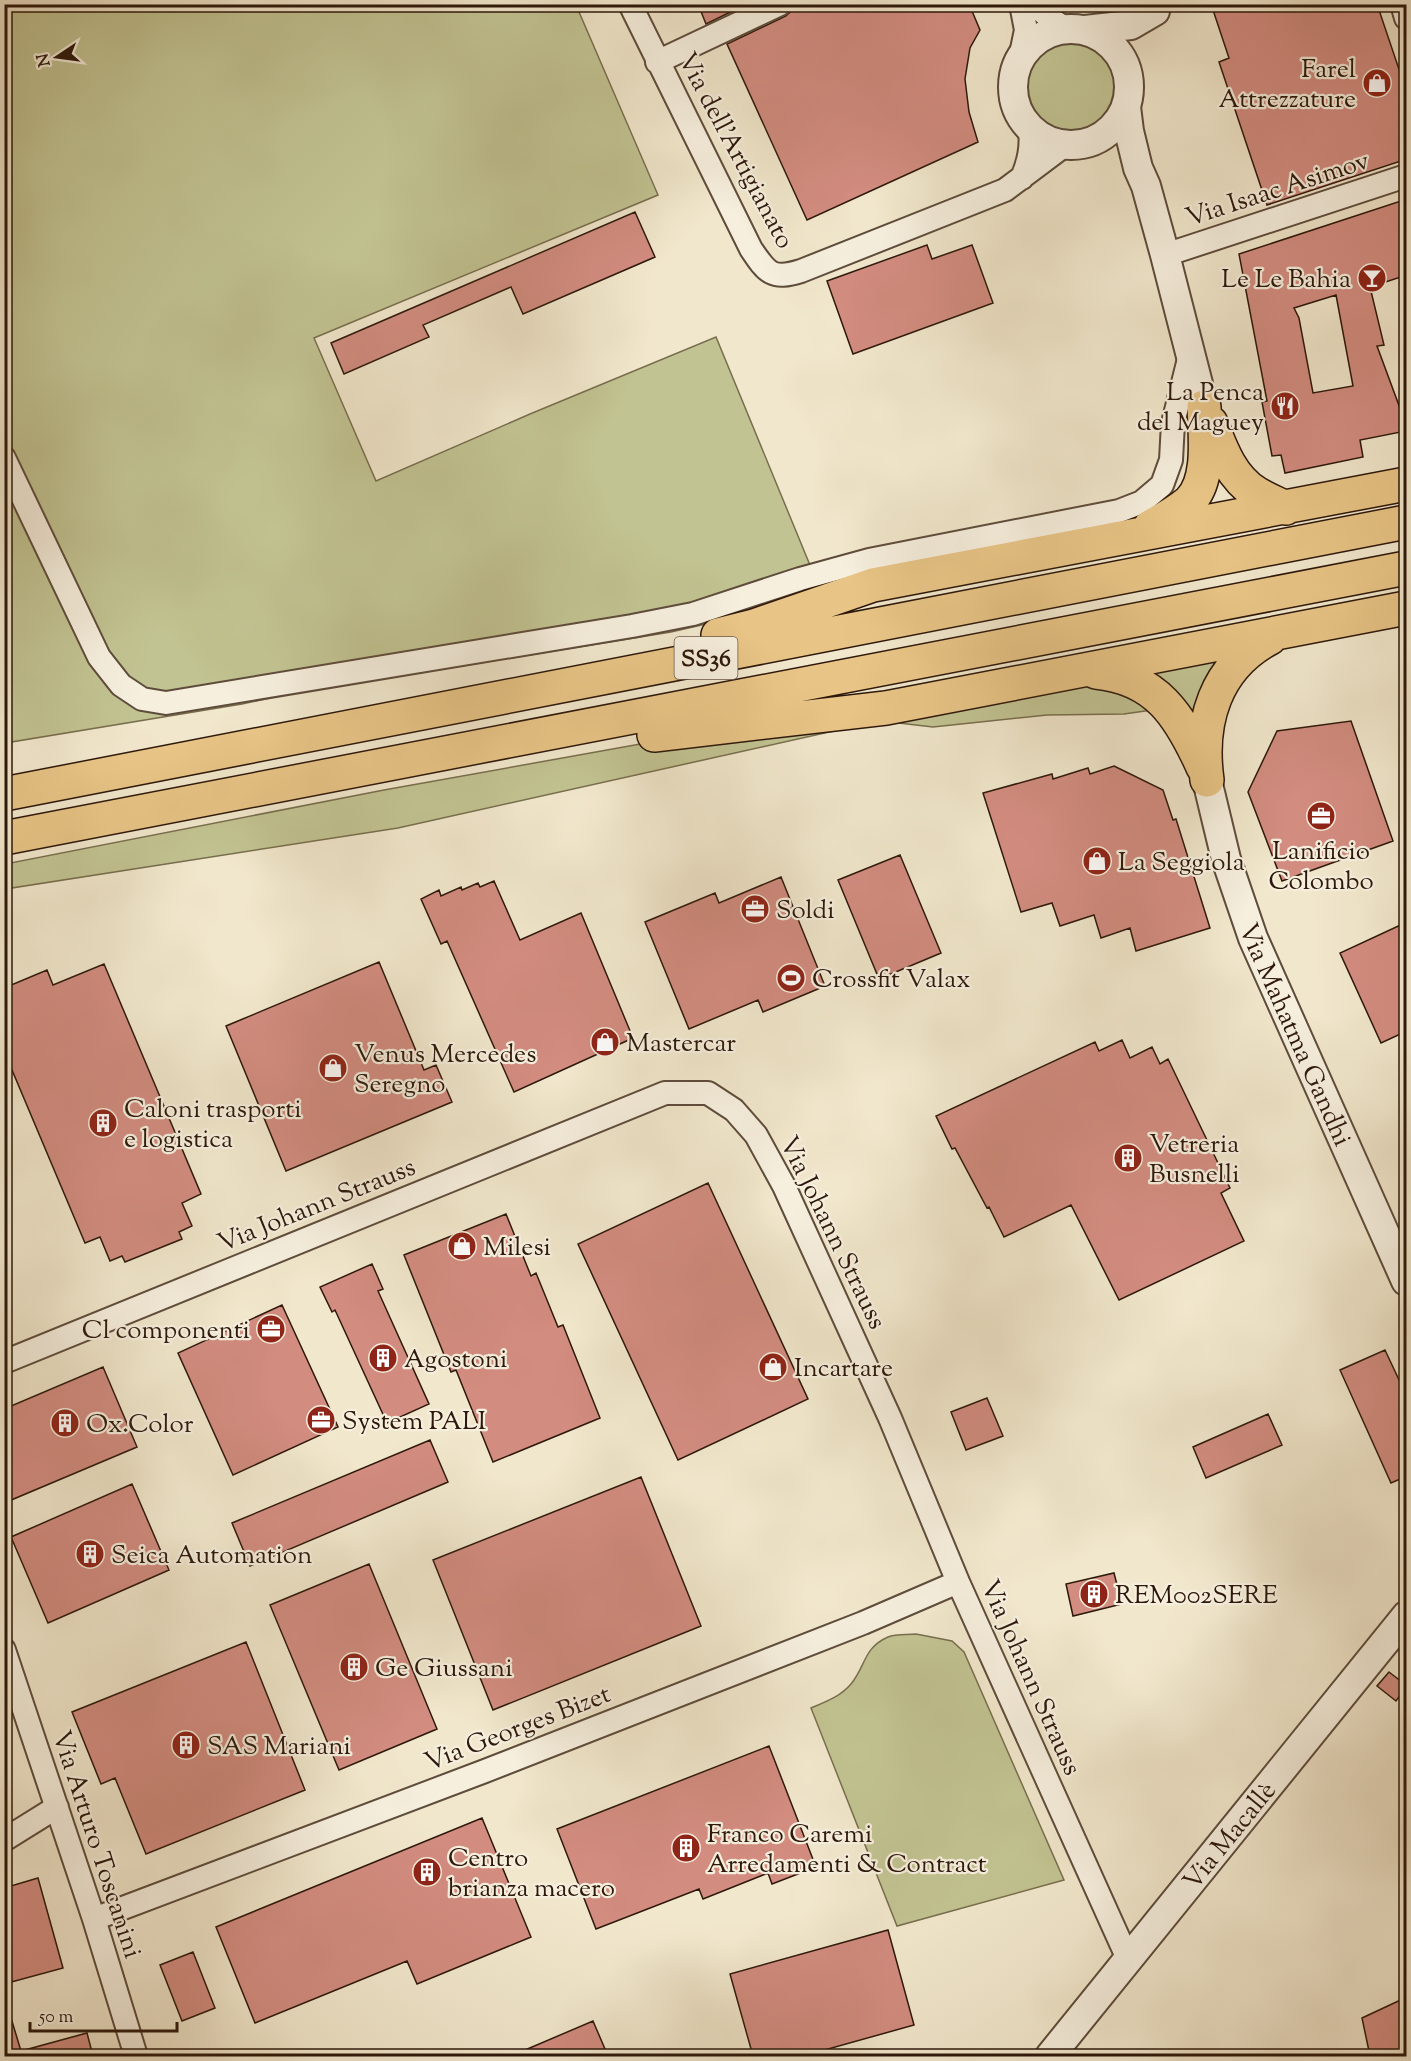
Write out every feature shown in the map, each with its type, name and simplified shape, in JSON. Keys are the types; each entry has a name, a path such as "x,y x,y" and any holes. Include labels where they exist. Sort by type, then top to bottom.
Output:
{"highway":[{"path":"1204,407 1226,462 1255,492 1286,508"},
{"path":"1131,537 1171,515 1191,500 1201,479 1205,455 1204,407"},
{"path":"527,693 651,651 754,626 873,585 1407,484"},
{"name":"SS36","path":"4,794 1407,522"},
{"name":"SS36","path":"4,838 1407,568"},
{"path":"537,736 551,736 578,747 594,747 687,729 885,708 1407,608"},
{"path":"1199,740 1216,693 1225,677 1246,653 1275,635 1292,630"},
{"path":"1074,672 1090,671 1123,676 1151,691 1166,703 1199,740 1207,780"}],"street":[{"name":"Via dell'Artigianato","path":"630,4 752,249 763,267 773,274 783,276 801,271 1005,190 1074,145"},
{"path":"657,62 780,4"},
{"path":"1021,4 1026,30 1014,77 1014,96 1019,113 1030,129 1046,139 1074,145 1108,148 1123,155 1138,168"},
{"path":"1035,4 1048,17 1103,38 1117,51 1127,68 1130,88 1126,107 1117,124 1102,137 1074,145"},
{"path":"1402,4 1407,18"},
{"path":"1020,59 1032,44 1047,34 1075,29 1131,25 1158,8"},
{"path":"1127,68 1135,44 1158,8"},
{"path":"1126,107 1138,168 1146,186 1191,350 1204,407"},
{"path":"1021,179 1032,146 1030,129"},
{"name":"Via Isaac Asimov","path":"1165,255 1407,176"},
{"path":"4,458 99,657 121,685 142,699 166,703 693,614 800,579 868,560 1119,511 1142,502 1162,485 1171,460 1173,423 1191,350"},
{"name":"Via Mahatma Gandhi","path":"1207,780 1226,859 1253,938 1407,1281"},
{"name":"Via Johann Strauss","path":"4,1362 665,1093 708,1093 734,1110 756,1136 784,1186 890,1418 958,1582 1128,1959"},
{"name":"Via Georges Bizet","path":"94,1919 540,1749 863,1623 958,1582"},
{"name":"Via Macallè","path":"1050,2056 1407,1616"},
{"name":"Via Arturo Toscanini","path":"4,1650 94,1919 136,2056"},
{"path":"4,1840 57,1807"}],"green space":[{"path":"5,5 576,5 658,195 314,338 376,481 716,337 819,587 706,624 671,632 288,694 242,704 5,743"},
{"path":"1070,42 1087,46 1102,55 1111,70 1115,87 1111,104 1102,119 1087,128 1070,132 1053,128 1038,119 1029,104 1025,87 1029,70 1038,55 1053,46"},
{"path":"1227,652 1198,725 1138,671"},
{"path":"1067,684 1116,687 1152,710 1124,714 1047,715 933,727 890,722 865,724 398,828 5,889 5,864 384,790 646,743"},
{"path":"916,1634 952,1641 964,1652 1064,1880 897,1926 811,1708 832,1699 847,1689 869,1652 880,1641 891,1636"}],"building":[{"path":"698,4 747,4 706,24"},
{"path":"793,4 969,4 980,30 970,48 965,79 969,112 978,142 807,220 727,44 786,16"},
{"path":"1230,4 1377,4 1407,93 1407,159 1267,205 1219,62 1229,58 1213,10"},
{"path":"1407,199 1407,275 1370,287 1384,345 1377,346 1404,419 1406,431 1360,440 1363,457 1285,473 1281,455 1272,456 1262,402 1267,401 1239,254","holes":["1336,295 1353,386 1313,393 1299,318 1294,308"]},
{"path":"635,212 655,257 523,314 511,287 423,325 429,337 344,374 331,343"},
{"path":"927,245 932,259 972,245 993,303 853,354 827,281"},
{"name":"Lanificio Colombo","path":"1351,721 1393,841 1282,881 1248,792 1277,731"},
{"name":"La Seggiola","path":"1114,766 1163,790 1173,820 1176,819 1210,928 1136,951 1130,928 1101,938 1094,915 1060,926 1052,903 1021,912 983,793 1052,774 1053,779 1088,768 1090,774"},
{"path":"900,855 941,953 879,979 838,880"},
{"path":"781,877 825,986 763,1012 758,1000 689,1029 645,922 715,893 719,903"},
{"path":"494,881 520,940 581,913 633,1038 514,1092 447,941 441,944 421,899 439,890 441,896 461,887 462,890 478,883 480,887"},
{"path":"1407,922 1407,1031 1381,1043 1340,953"},
{"name":"Venus Mercedes Seregno","path":"379,962 424,1070 436,1065 452,1102 286,1171 226,1026"},
{"name":"Caloni trasporti e logistica","path":"104,964 201,1194 182,1203 192,1226 179,1232 182,1239 125,1262 122,1256 110,1261 100,1237 85,1243 4,1051 4,988 47,970 53,985"},
{"name":"Vetreria Busnelli","path":"1122,1040 1130,1058 1152,1047 1160,1064 1168,1059 1230,1188 1221,1193 1244,1241 1119,1300 1071,1205 1004,1237 955,1148 952,1149 936,1116 1095,1042 1099,1051"},
{"path":"708,1183 808,1399 678,1460 578,1244"},
{"path":"506,1214 531,1276 536,1273 558,1327 563,1325 600,1418 493,1462 456,1370 451,1372 404,1255"},
{"name":"Agostoni","path":"372,1264 383,1289 378,1291 429,1404 387,1423 335,1310 332,1312 320,1287"},
{"path":"282,1305 338,1427 233,1475 178,1353"},
{"path":"1385,1350 1407,1397 1407,1476 1391,1483 1340,1370"},
{"name":"Ox.Color","path":"103,1367 137,1447 4,1503 4,1454 11,1452 4,1436 4,1409"},
{"path":"987,1398 1003,1436 966,1450 951,1412"},
{"path":"1268,1414 1282,1445 1206,1478 1193,1447"},
{"path":"430,1440 448,1482 250,1566 232,1523"},
{"path":"641,1477 701,1626 493,1710 433,1560"},
{"name":"Seica Automation","path":"132,1484 169,1570 48,1623 11,1537"},
{"name":"Ge Giussani","path":"369,1564 437,1729 339,1770 270,1605"},
{"name":"REM002SERE","path":"1114,1573 1122,1604 1073,1616 1066,1584"},
{"name":"SAS Mariani","path":"246,1642 305,1790 146,1854 115,1778 101,1784 72,1712"},
{"path":"1389,1672 1407,1686 1396,1701 1377,1686"},
{"name":"Franco Caremi Arredamenti & Contract","path":"769,1746 816,1867 772,1884 768,1873 703,1899 699,1889 596,1929 557,1829"},
{"name":"Centro brianza macero","path":"482,1818 531,1937 417,1984 407,1961 255,2023 216,1927"},
{"path":"38,1878 63,1968 4,1984 4,1888"},
{"path":"888,1930 914,2025 803,2056 753,2056 730,1974"},
{"path":"193,1952 215,2008 182,2021 160,1965"},
{"path":"1407,1997 1407,2056 1370,2056 1362,2018"},
{"path":"8,2008 21,2051 87,2033 93,2056 4,2056 4,2009"},
{"path":"593,2021 608,2056 511,2056"}],"place":[{"name":"Farel Attrezzature","path":"1377,83"},
{"name":"Le Le Bahia","path":"1372,278"},
{"name":"La Penca del Maguey","path":"1285,406"},
{"name":"Lanificio Colombo","path":"1321,816"},
{"name":"La Seggiola","path":"1097,861"},
{"name":"Soldi","path":"755,909"},
{"name":"Crossfit Valax","path":"791,978"},
{"name":"Mastercar","path":"605,1042"},
{"name":"Venus Mercedes Seregno","path":"333,1068"},
{"name":"Caloni trasporti e logistica","path":"103,1123"},
{"name":"Vetreria Busnelli","path":"1128,1158"},
{"name":"Milesi","path":"462,1246"},
{"name":"Cl componenti","path":"271,1329"},
{"name":"Agostoni","path":"383,1358"},
{"name":"Incartare","path":"773,1367"},
{"name":"System PALI","path":"321,1420"},
{"name":"Ox.Color","path":"65,1423"},
{"name":"Seica Automation","path":"90,1554"},
{"name":"REM002SERE","path":"1094,1594"},
{"name":"Ge Giussani","path":"354,1667"},
{"name":"SAS Mariani","path":"186,1745"},
{"name":"Franco Caremi Arredamenti & Contract","path":"686,1848"},
{"name":"Centro brianza macero","path":"427,1872"}]}
